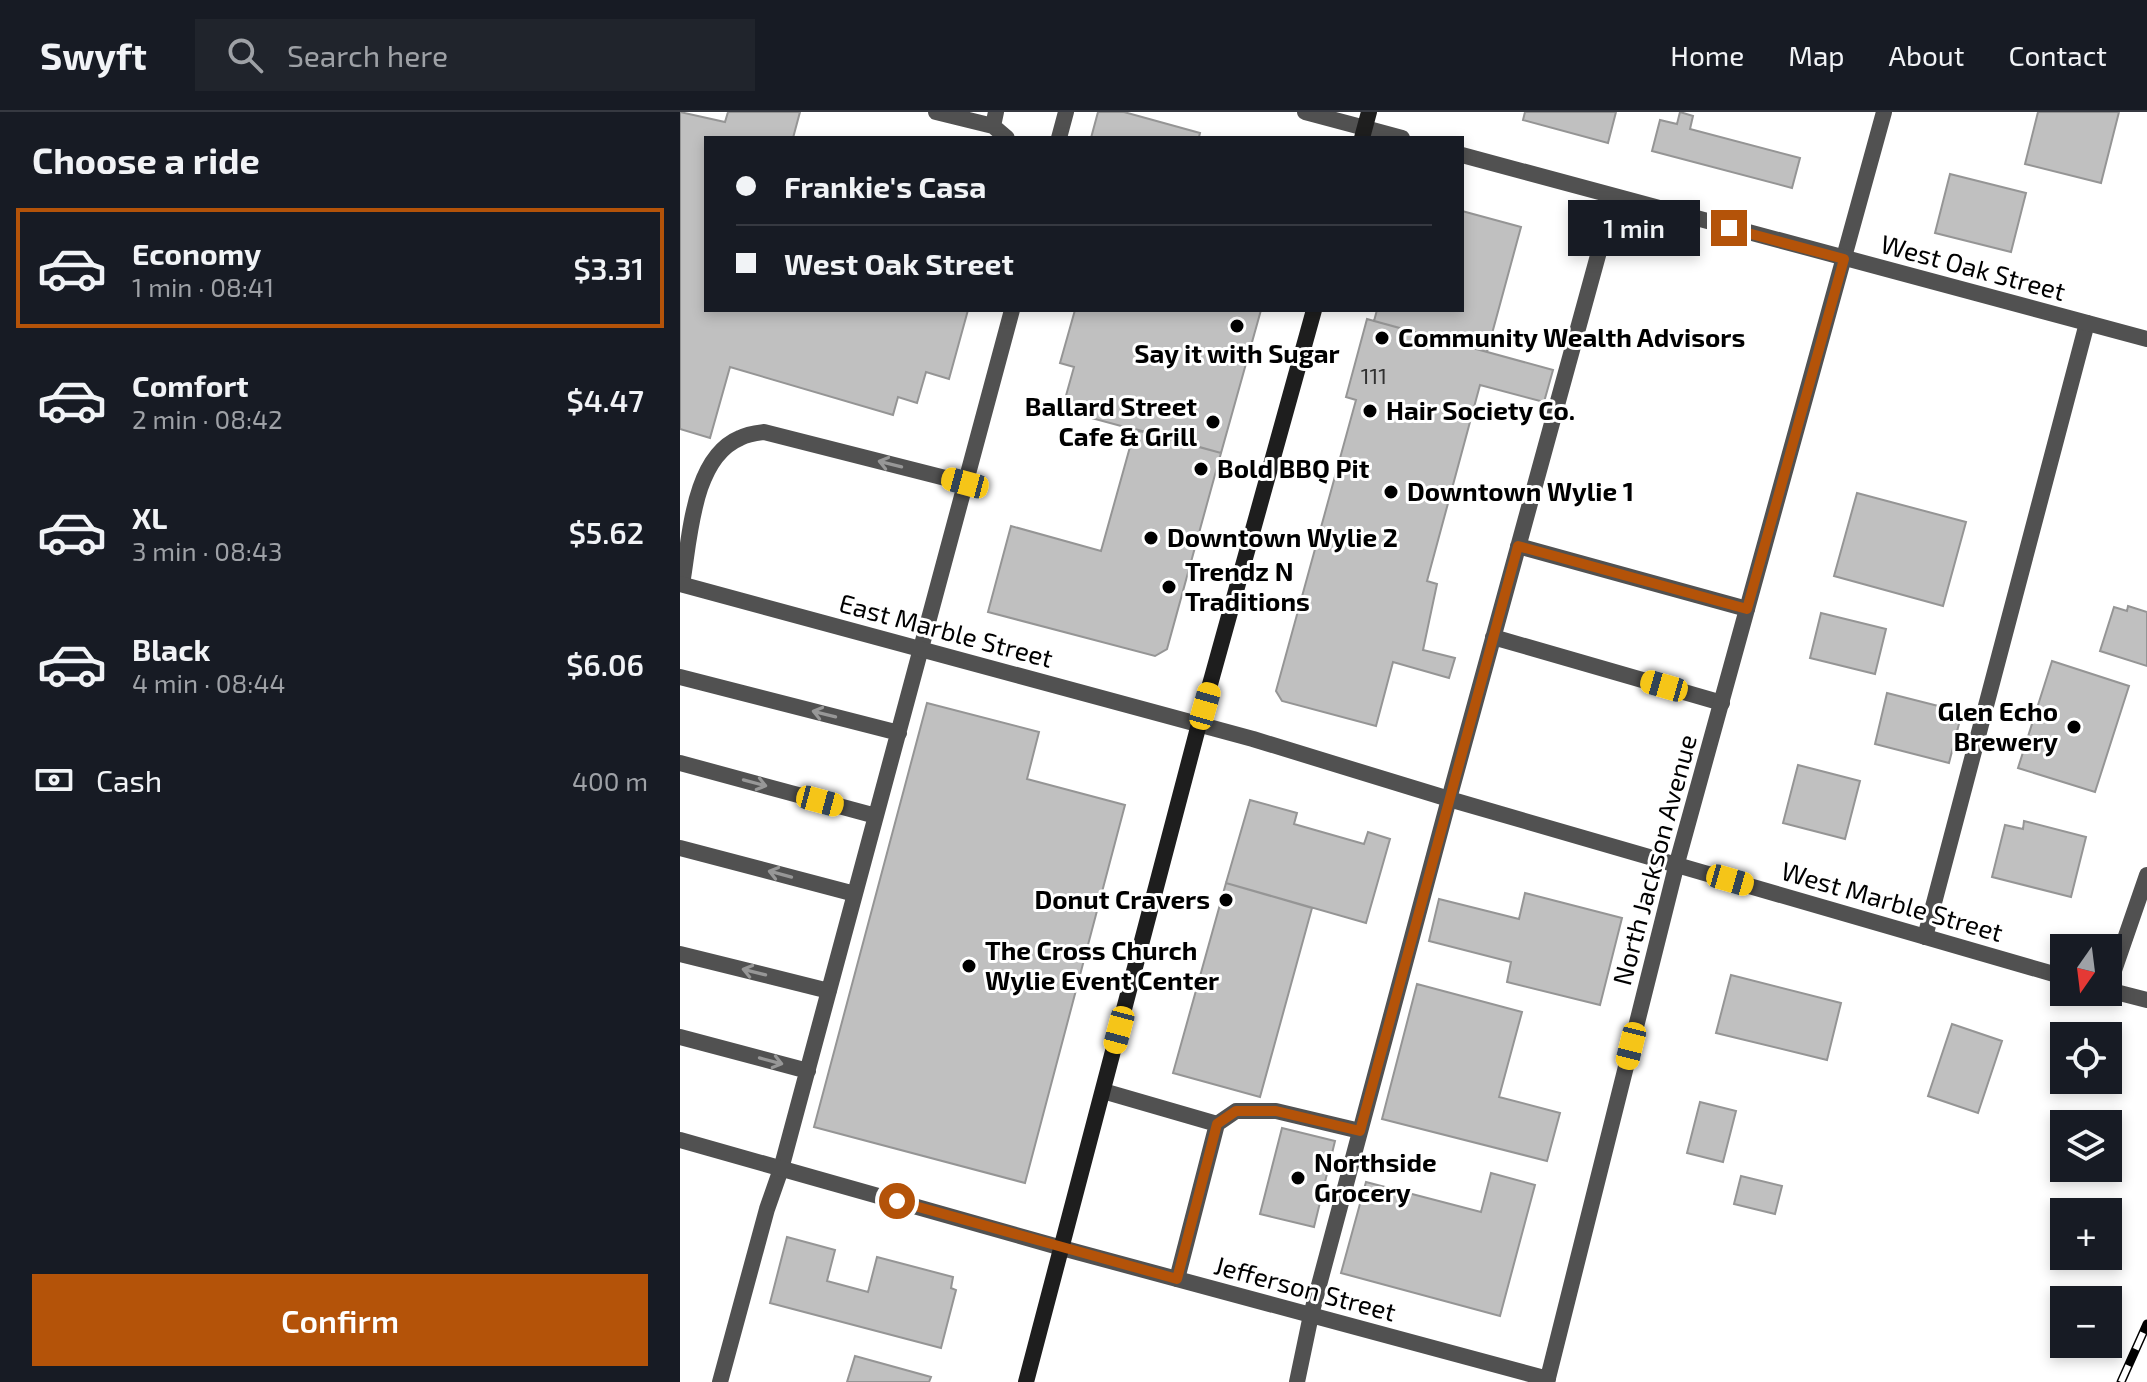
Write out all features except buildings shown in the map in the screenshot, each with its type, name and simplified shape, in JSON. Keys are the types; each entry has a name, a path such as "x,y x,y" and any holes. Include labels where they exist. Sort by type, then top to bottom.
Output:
{"main road":[{"path":"1026,1382 1199,724 1313,312"}],"street":[{"path":"936,112 995,119 1006,136"},
{"path":"1060,136 1066,112"},
{"path":"1305,112 1396,136"},
{"name":"North Jackson Avenue","path":"1548,1381 1677,863 1884,112"},
{"name":"West Oak Street","path":"1464,156 2147,339"},
{"path":"1297,1382 1311,1315 1360,1131 1614,197"},
{"path":"720,1382 808,1071 1011,312"},
{"path":"1925,937 2087,323"},
{"path":"681,587 699,487 714,459 738,438 764,432 965,483"},
{"path":"1518,546 1747,609"},
{"name":"East Marble Street","path":"681,587 1199,724"},
{"path":"1493,637 1722,703"},
{"path":"680,677 899,733"},
{"name":"West Marble Street","path":"1199,724 2050,973"},
{"path":"680,763 876,816"},
{"path":"680,848 855,894"},
{"path":"2122,948 2147,875"},
{"path":"680,954 829,991"},
{"path":"2122,993 2147,1000"},
{"path":"680,1037 808,1071"},
{"path":"1103,1091 1217,1124"},
{"path":"1177,1279 1217,1124 1236,1111 1276,1111 1360,1131"},
{"name":"Jefferson Street","path":"680,1140 1548,1381"}],"railway":[{"path":"2121,1382 2147,1324"}],"place":[{"name":"Say it with Sugar","path":"1237,326"},
{"name":"Community Wealth Advisors","path":"1382,338"},
{"name":"Hair Society Co.","path":"1370,411"},
{"name":"Ballard Street Cafe & Grill","path":"1213,422"},
{"name":"Bold BBQ Pit","path":"1201,469"},
{"name":"Downtown Wylie 1","path":"1391,492"},
{"name":"Downtown Wylie 2","path":"1151,538"},
{"name":"Trendz N Traditions","path":"1169,587"},
{"name":"Glen Echo Brewery","path":"2074,727"},
{"name":"Donut Cravers","path":"1226,900"},
{"name":"The Cross Church Wylie Event Center","path":"969,966"},
{"name":"Northside Grocery","path":"1298,1178"}],"route":[{"path":"897,1201 1177,1279 1217,1124 1236,1111 1276,1111 1360,1131 1518,546 1747,609 1844,259 1729,228"}]}
